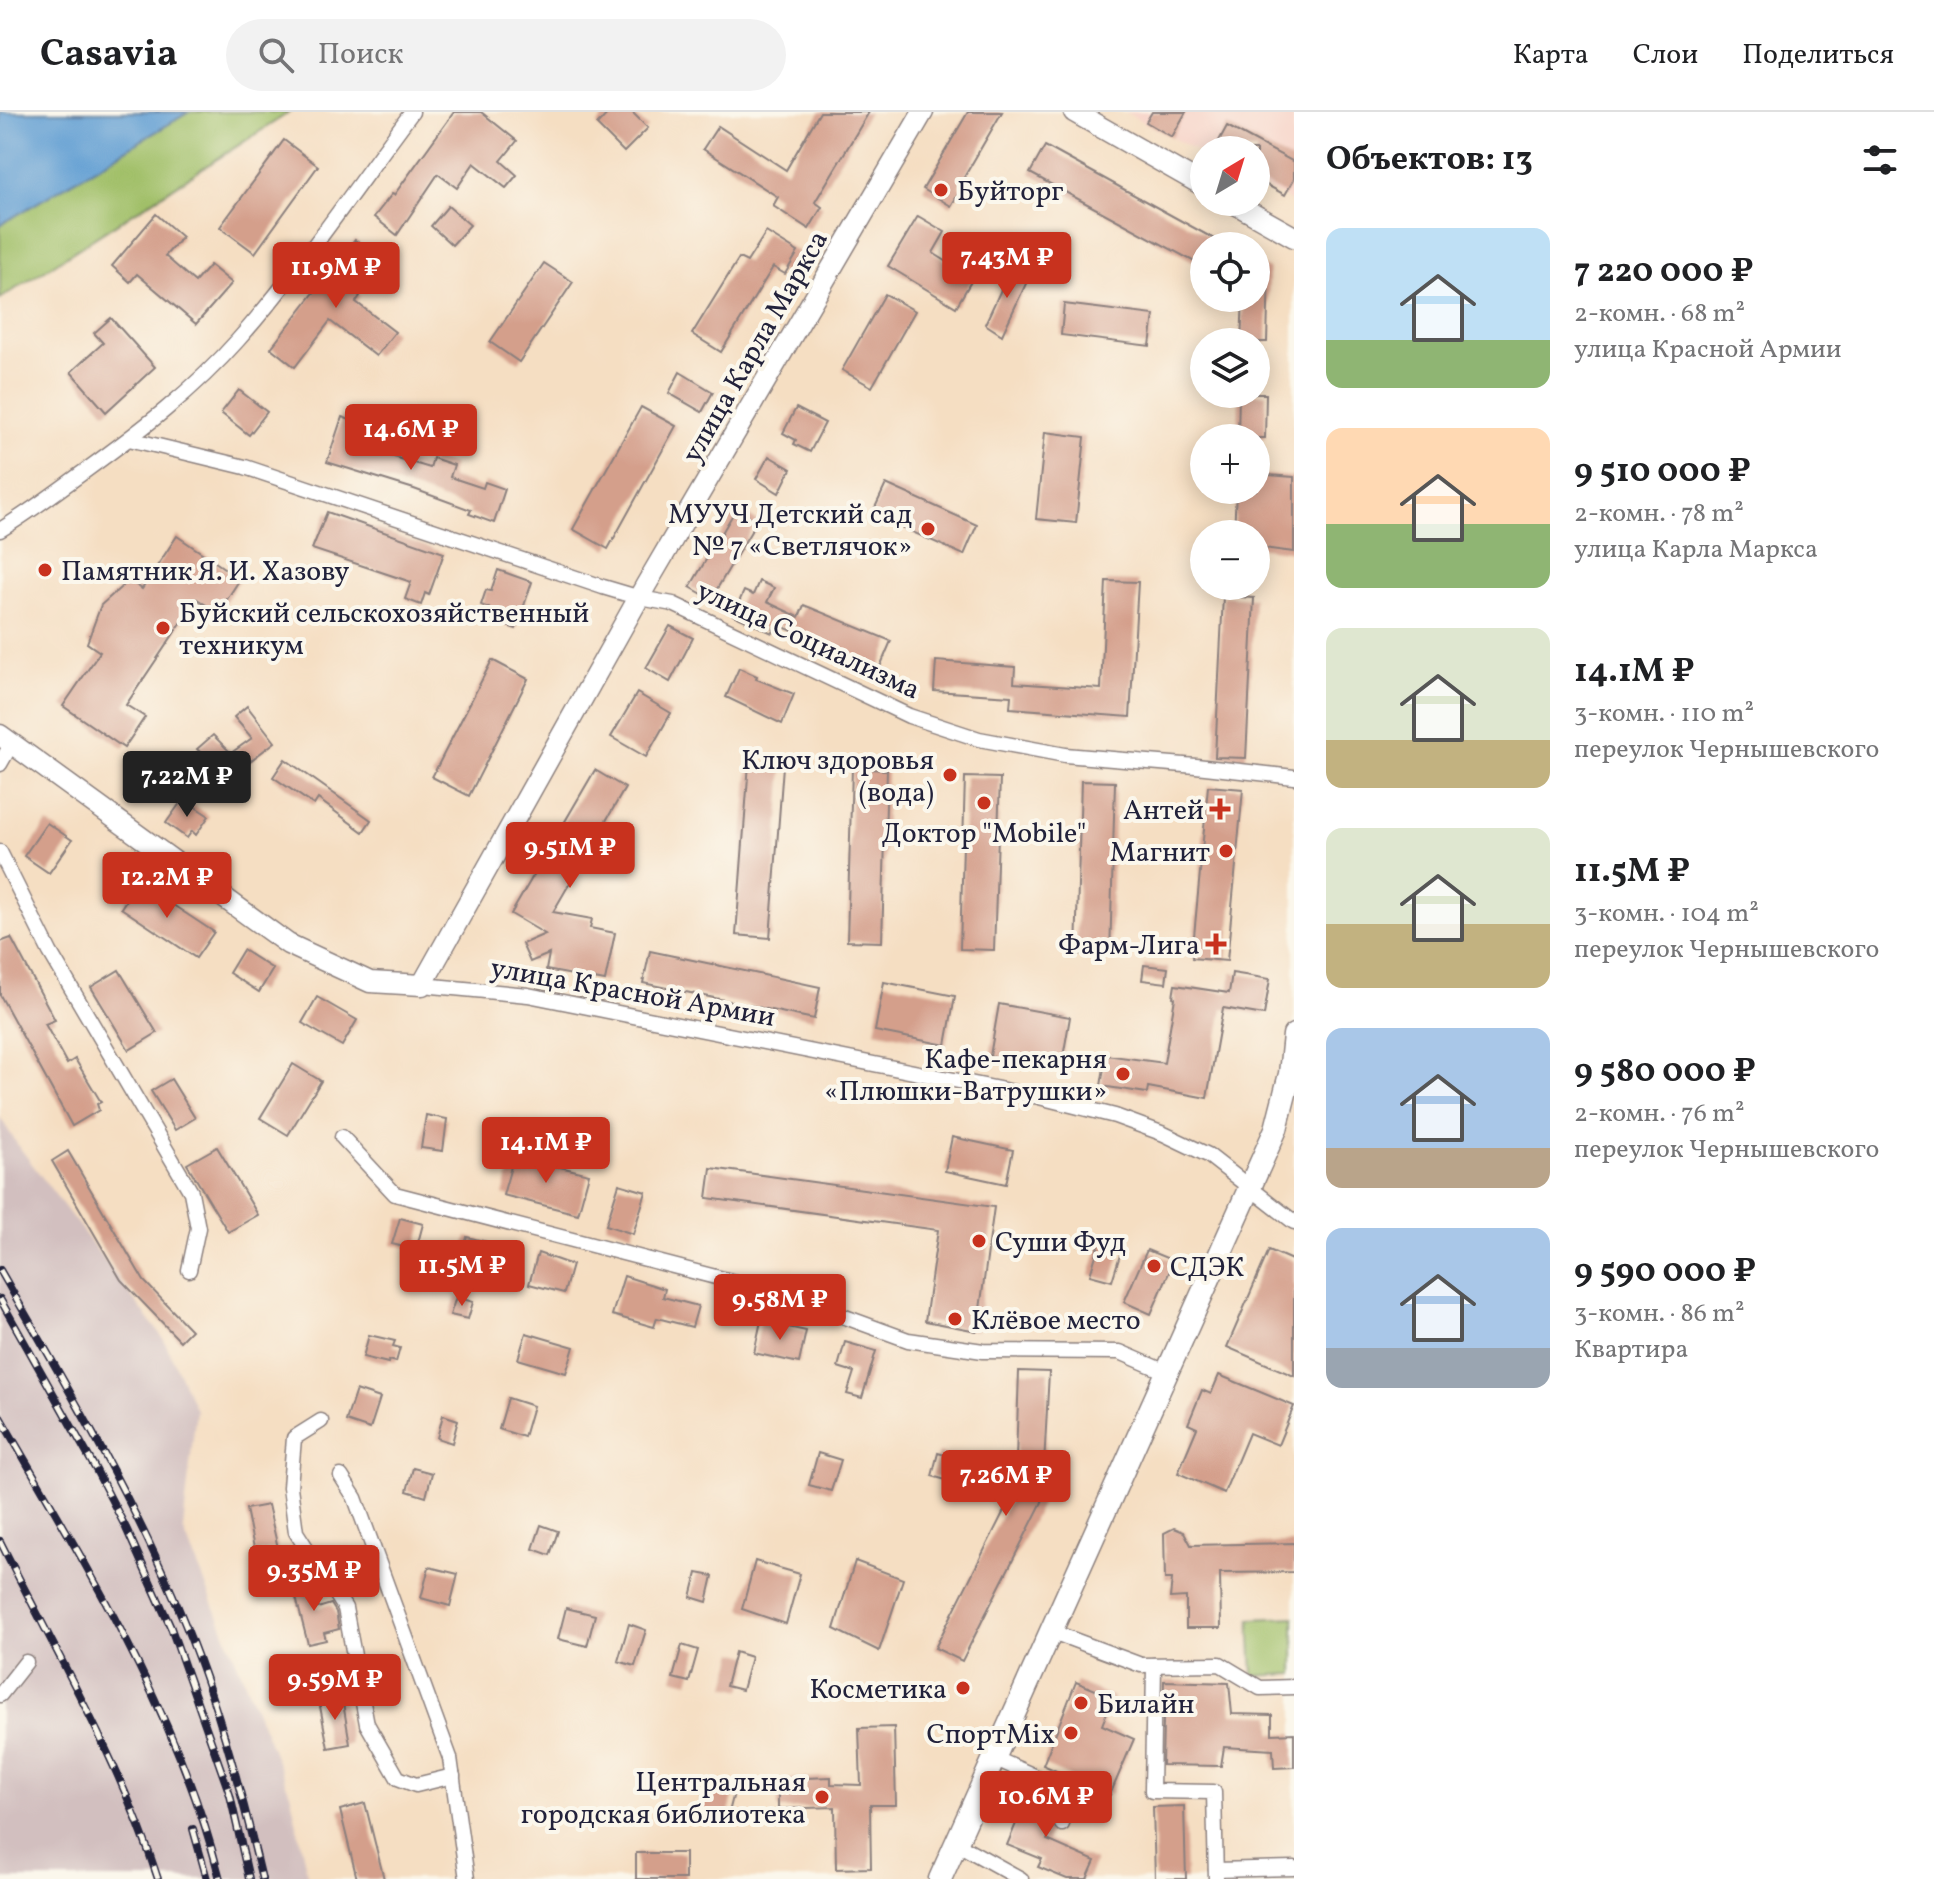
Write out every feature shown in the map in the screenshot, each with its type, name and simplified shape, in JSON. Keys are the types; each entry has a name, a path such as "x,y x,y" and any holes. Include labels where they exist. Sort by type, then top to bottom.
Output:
{"main road":[{"name":"улица Карла Маркса","path":"422,985 508,828 923,112"},
{"path":"1074,112 1190,178"},
{"path":"1257,216 1294,237"},
{"name":"улица Красной Армии","path":"6,739 288,944 370,982 422,985"},
{"path":"940,1879 1276,1129 1290,1074 1294,1035"}],"street":[{"path":"0,530 129,439 185,394 238,341 412,112"},
{"name":"улица Социализма","path":"129,439 245,467 640,598 673,604 909,716 979,739 1065,755 1294,777"},
{"path":"0,764 6,739"},
{"path":"0,852 50,952 191,1192 198,1228 189,1270"},
{"name":"улица Красной Армии","path":"422,985 528,995 1083,1107 1152,1129 1208,1155 1294,1222"},
{"path":"342,1137 395,1194 785,1295 908,1340 983,1351 1120,1352 1166,1372"},
{"path":"321,1421 294,1438 290,1487 296,1532 345,1608 367,1724 398,1778 416,1785 453,1776"},
{"path":"341,1476 355,1498 450,1758 467,1879"},
{"path":"1050,1631 1141,1665 1220,1664 1260,1688 1294,1687"},
{"path":"0,1695 26,1662"},
{"path":"1154,1665 1152,1791 1214,1792 1216,1874 1294,1868"},
{"path":"994,1758 1068,1791 1062,1824"},
{"path":"956,1843 1021,1879"}],"shaded area":[{"path":"1125,112 1294,112 1294,203 1270,190 1270,136 1190,136 1190,147"},
{"path":"0,1117 163,1338 196,1410 183,1529 291,1796 308,1879 0,1879"}],"green space":[{"path":"189,112 290,112 0,299 0,225"},
{"path":"1294,1617 1294,1674 1253,1676 1250,1619"}],"water":[{"path":"0,112 189,112 0,225"}],"building":[{"path":"454,112 481,112 517,141 501,161 517,175 506,188 474,163 457,188 438,174 397,235 374,217 394,195"},
{"path":"609,112 632,112 648,128 624,152 597,125"},
{"path":"820,112 869,112 815,202 822,207 809,229 773,206 778,197 703,149 718,126 786,170"},
{"path":"968,112 1002,112 959,186 962,188 951,206 923,189"},
{"path":"1152,112 1186,112 1172,137 1146,122"},
{"path":"1227,126 1246,136 1222,136"},
{"path":"284,140 318,166 255,253 220,227"},
{"path":"1045,146 1202,232 1190,232 1190,259 1030,173"},
{"path":"1270,149 1294,162 1294,179 1285,195 1270,187"},
{"path":"448,206 470,225 452,245 431,226"},
{"path":"156,214 182,237 165,256 195,282 210,265 232,283 196,324 137,274 130,282 112,266"},
{"path":"918,216 945,232 933,253 973,278 956,307 888,266"},
{"path":"766,232 798,252 785,274 773,267 721,352 692,334 739,258 747,262"},
{"path":"355,240 378,257 353,291 360,296 356,302 395,332 376,356 330,321 295,367 271,348"},
{"path":"544,263 573,282 519,362 490,342"},
{"path":"1012,266 1030,275 1002,335 985,324"},
{"path":"885,294 915,311 872,387 842,370"},
{"path":"1064,304 1154,315 1150,346 1061,335"},
{"path":"1242,312 1268,312 1267,328 1242,328"},
{"path":"111,318 155,367 106,412 71,372 103,343 94,333"},
{"path":"680,372 713,392 702,412 669,393"},
{"path":"239,390 267,412 249,435 221,413"},
{"path":"641,407 676,426 608,549 573,529"},
{"path":"796,408 825,423 810,452 794,444 796,440 783,433"},
{"path":"1239,408 1266,408 1265,424 1238,424"},
{"path":"342,417 364,425 361,433 395,444 391,456 430,468 433,458 454,465 450,477 483,488 485,482 505,489 494,523 469,514 471,510 414,489 327,462"},
{"path":"1045,432 1085,437 1076,523 1036,519"},
{"path":"769,456 791,469 779,493 756,479"},
{"path":"1270,475 1294,477 1294,552 1270,549 1270,520 1235,520 1235,504 1270,504"},
{"path":"886,484 977,525 964,555 872,514"},
{"path":"736,509 757,521 711,599 690,587"},
{"path":"327,512 444,553 429,595 425,593 421,605 405,599 411,582 312,549"},
{"path":"177,536 240,579 218,613 197,599 126,705 145,717 124,748 63,706 100,652 87,643 101,605 129,580 142,589"},
{"path":"498,570 532,582 516,629 486,619 489,608 481,605 486,590 491,591"},
{"path":"759,581 774,588 767,602 799,617 804,605 891,641 880,667 776,624 772,633 733,615 744,591 753,595"},
{"path":"1106,581 1138,582 1130,717 1010,708 1011,696 934,691 936,661 1015,667 1014,683 1101,689"},
{"path":"1223,600 1254,600 1246,758 1215,757"},
{"path":"670,626 693,638 670,682 646,668"},
{"path":"492,660 528,679 469,796 432,777"},
{"path":"739,668 757,676 756,679 794,694 782,724 726,697"},
{"path":"637,693 671,713 646,757 611,737"},
{"path":"247,706 275,742 233,774 227,766 189,798 177,783 207,759 197,749 213,735 231,753 252,738 234,717"},
{"path":"285,759 371,820 363,832 318,799 314,805 273,777"},
{"path":"749,763 783,766 770,938 736,935"},
{"path":"852,768 887,770 882,942 847,941"},
{"path":"595,770 625,788 553,912 592,919 590,928 615,933 605,981 546,970 549,954 530,962 522,944 545,934 511,914"},
{"path":"965,777 1000,778 994,950 960,949"},
{"path":"1081,781 1115,782 1110,955 1076,954"},
{"path":"1208,786 1243,789 1227,961 1192,958"},
{"path":"183,799 209,816 196,835 192,831 187,838 166,823"},
{"path":"47,823 72,840 49,873 24,856"},
{"path":"138,882 214,932 196,958 121,908"},
{"path":"11,938 55,1020 45,1024 67,1064 75,1059 101,1102 97,1104 99,1110 72,1126 0,995 0,942"},
{"path":"243,950 273,969 259,992 229,973"},
{"path":"650,951 820,987 814,1019 643,983"},
{"path":"1144,965 1168,968 1166,983 1142,980"},
{"path":"119,970 157,1033 129,1050 91,987"},
{"path":"1232,973 1270,979 1264,1015 1223,1008 1207,1098 1148,1087 1147,1093 1101,1086 1106,1055 1164,1063 1175,985 1229,993"},
{"path":"884,982 955,996 946,1045 875,1031"},
{"path":"317,997 357,1020 342,1046 302,1023"},
{"path":"999,1004 1070,1017 1061,1069 990,1056"},
{"path":"293,1064 321,1081 288,1135 260,1118"},
{"path":"171,1079 195,1118 175,1130 151,1091"},
{"path":"426,1115 447,1119 443,1151 421,1148"},
{"path":"952,1137 1013,1150 1006,1184 945,1171"},
{"path":"217,1147 258,1215 228,1232 187,1164"},
{"path":"68,1151 144,1281 191,1330 180,1341 121,1280 52,1161"},
{"path":"514,1156 589,1174 578,1214 503,1195"},
{"path":"711,1168 994,1207 977,1331 925,1321 938,1230 707,1198"},
{"path":"619,1184 646,1192 633,1234 606,1225"},
{"path":"400,1218 423,1224 416,1250 392,1244"},
{"path":"1102,1235 1124,1242 1112,1281 1090,1275"},
{"path":"467,1237 491,1243 482,1274 459,1268"},
{"path":"1147,1250 1174,1261 1151,1314 1124,1302"},
{"path":"1269,1250 1294,1261 1294,1376 1227,1347"},
{"path":"538,1253 572,1265 564,1293 529,1284"},
{"path":"624,1276 665,1289 663,1297 698,1306 692,1327 657,1318 654,1327 612,1315"},
{"path":"456,1297 473,1302 468,1319 450,1315"},
{"path":"761,1321 806,1331 799,1363 754,1353"},
{"path":"526,1333 574,1347 566,1373 518,1359"},
{"path":"369,1335 395,1341 393,1346 400,1348 396,1362 363,1357"},
{"path":"845,1342 876,1351 862,1398 847,1394 854,1372 838,1367"},
{"path":"1019,1371 1049,1372 1042,1502 962,1661 935,1648 1015,1489"},
{"path":"1219,1375 1294,1406 1278,1445 1249,1433 1224,1493 1178,1473 1197,1428 1188,1424 1202,1390 1211,1394"},
{"path":"356,1390 380,1398 370,1429 346,1421"},
{"path":"508,1398 533,1406 524,1437 499,1429"},
{"path":"443,1415 458,1420 452,1443 437,1438"},
{"path":"818,1453 841,1460 831,1491 809,1485"},
{"path":"938,1453 953,1457 946,1480 932,1476"},
{"path":"413,1468 432,1473 426,1497 407,1491"},
{"path":"268,1505 278,1548 255,1553 246,1509"},
{"path":"541,1525 558,1531 550,1555 533,1549"},
{"path":"1174,1528 1184,1532 1191,1545 1294,1543 1294,1572 1220,1573 1221,1628 1186,1628 1186,1597 1170,1598 1172,1579 1165,1579 1164,1533"},
{"path":"755,1561 800,1574 786,1624 742,1609"},
{"path":"855,1561 903,1579 879,1651 834,1629"},
{"path":"429,1567 458,1574 450,1606 421,1598"},
{"path":"697,1573 713,1576 707,1602 691,1597"},
{"path":"310,1578 318,1608 331,1604 339,1629 324,1633 326,1640 308,1644 292,1582"},
{"path":"566,1608 595,1615 587,1646 558,1639"},
{"path":"629,1624 646,1630 635,1666 618,1661"},
{"path":"682,1645 698,1650 689,1682 673,1678"},
{"path":"735,1652 751,1657 742,1690 726,1686"},
{"path":"1164,1681 1229,1683 1232,1714 1272,1715 1272,1734 1294,1733 1294,1767 1274,1768 1273,1750 1224,1747 1221,1766 1162,1765"},
{"path":"1076,1682 1113,1697 1102,1725 1134,1739 1110,1795 1043,1765"},
{"path":"342,1697 350,1744 328,1748 319,1701"},
{"path":"894,1727 896,1805 870,1805 871,1868 836,1869 835,1807 778,1809 778,1779 831,1777 831,1784 861,1785 859,1728"},
{"path":"707,1782 735,1789 727,1820 699,1813"},
{"path":"1031,1788 1056,1798 1047,1840 1095,1861 1087,1879 1067,1879 1038,1867 1042,1859 1007,1845"},
{"path":"365,1803 384,1879 357,1879 340,1810"},
{"path":"1184,1806 1186,1879 1155,1879 1153,1807"},
{"path":"636,1853 685,1853 685,1879 636,1879"}],"railway":[{"path":"0,1270 112,1468 171,1591 223,1733 262,1879"},
{"path":"0,1299 95,1468 171,1628 230,1795 249,1879"},
{"path":"0,1417 96,1584 154,1698 202,1817 220,1879"},
{"path":"0,1541 106,1749 143,1835 158,1879"},
{"path":"193,1829 207,1879"}],"place":[{"name":"Буйторг","path":"941,190"},
{"name":"МУУЧ Детский сад № 7 «Светлячок»","path":"928,529"},
{"name":"Памятник Я. И. Хазову","path":"45,570"},
{"name":"Буйский сельскохозяйственный техникум","path":"163,628"},
{"name":"Ключ здоровья (вода)","path":"950,775"},
{"name":"Доктор \"Mobile\"","path":"984,803"},
{"name":"Антей","path":"1220,809"},
{"name":"Магнит","path":"1226,851"},
{"name":"Фарм-Лига","path":"1216,944"},
{"name":"Кафе-пекарня «Плюшки-Ватрушки»","path":"1123,1074"},
{"name":"Суши Фуд","path":"979,1241"},
{"name":"СДЭК","path":"1154,1266"},
{"name":"Клёвое место","path":"955,1319"},
{"name":"Косметика","path":"963,1688"},
{"name":"Билайн","path":"1081,1703"},
{"name":"СпортMix","path":"1071,1733"},
{"name":"Центральная городская библиотека","path":"822,1797"}]}
